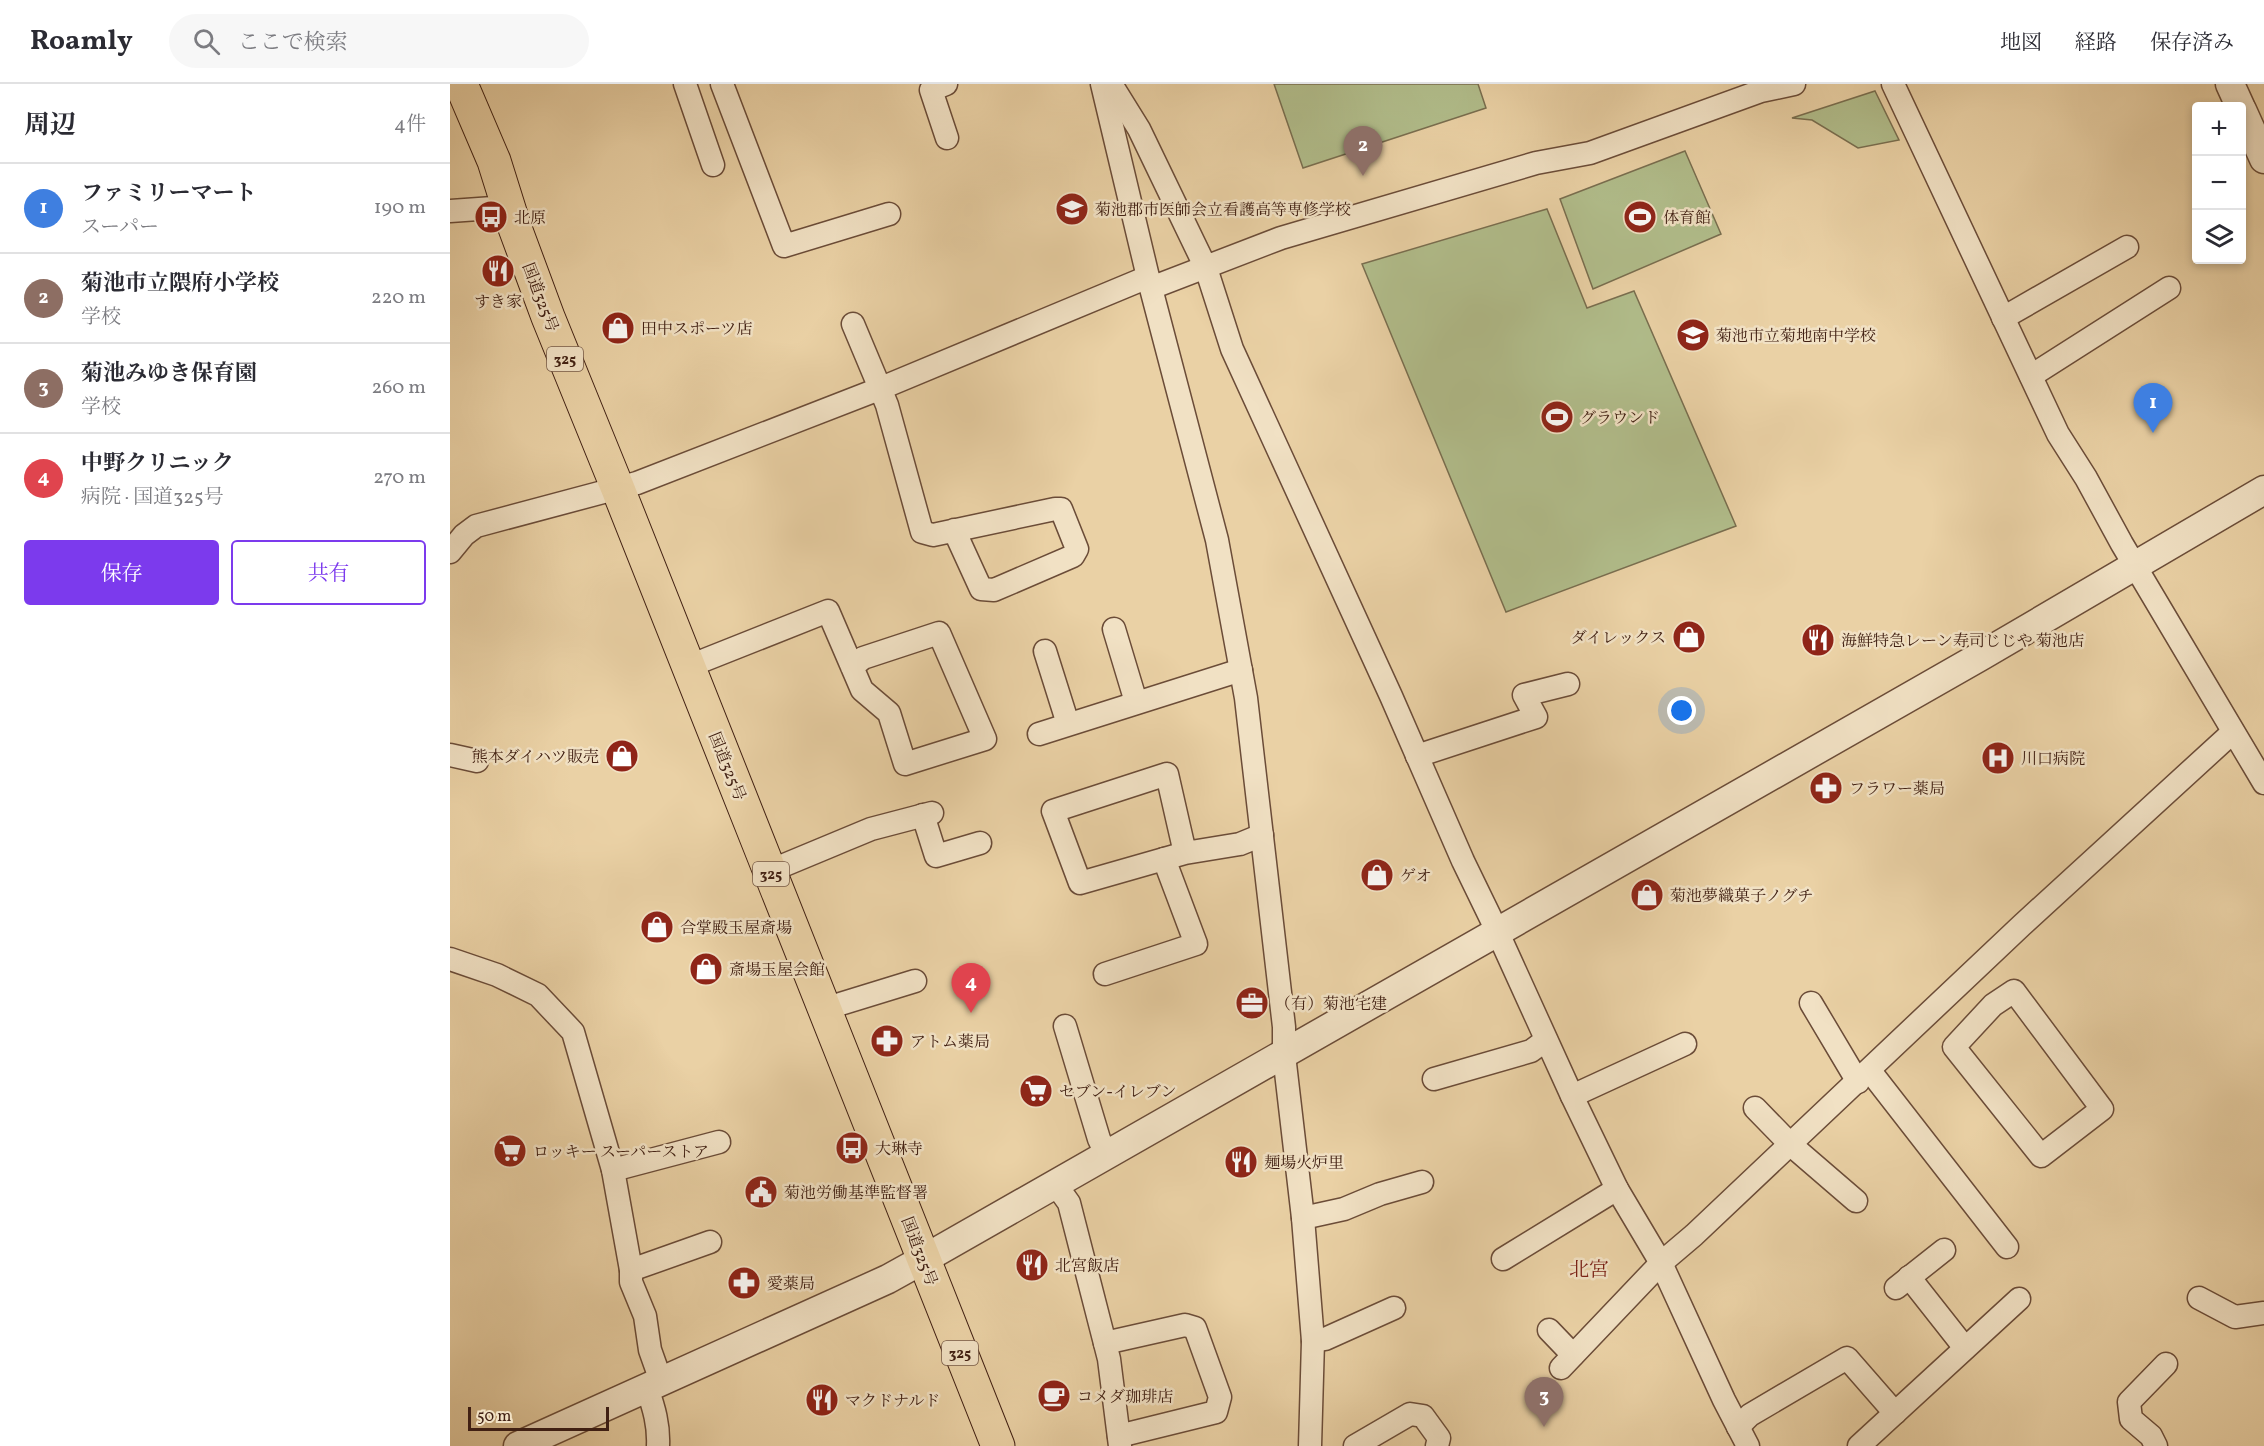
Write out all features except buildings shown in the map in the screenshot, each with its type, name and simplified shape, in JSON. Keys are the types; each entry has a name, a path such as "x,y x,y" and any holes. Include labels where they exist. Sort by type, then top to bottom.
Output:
{"highway":[{"name":"国道325号","path":"460,84 494,161 507,207 555,335 998,1446"}],"street":[{"path":"685,84 713,165"},
{"path":"722,84 784,246 889,214"},
{"path":"946,84 931,90 947,138"},
{"path":"1102,84 1150,283 1217,540 1241,670 1284,1027 1284,1055 1303,1218 1313,1341 1310,1446"},
{"path":"1111,84 1139,129 1206,268 1232,349 1463,861 1572,1096 1617,1189 1661,1263 1743,1437"},
{"path":"450,552 476,526 618,489 1150,283 1206,268 1281,238 1536,163 1590,153 1761,91 1794,84"},
{"path":"1893,84 2058,434 2264,783"},
{"path":"2230,84 2238,102"},
{"path":"2246,119 2264,159"},
{"path":"450,211 507,207"},
{"path":"2003,318 2127,247"},
{"path":"2031,376 2169,288"},
{"path":"853,324 887,405 922,532 933,534 1061,509 1077,549 1073,556 994,590 981,589 954,530"},
{"path":"518,1446 888,1279 1982,657 2264,490"},
{"path":"687,665 828,611 852,667 862,690 889,713 905,764 985,739 939,633 863,658 852,667"},
{"path":"1114,628 1136,702"},
{"path":"1045,651 1068,724"},
{"path":"1040,734 1241,670"},
{"path":"1417,756 1536,717 1524,696 1568,684"},
{"path":"1549,1330 1567,1361 1661,1263 1864,1077 2022,925 2233,732"},
{"path":"450,755 477,760"},
{"path":"1105,974 1196,944 1175,856 1167,774 1053,811 1080,884 1175,856 1240,844 1262,835"},
{"path":"769,869 782,866 872,829 927,814 936,856 980,843"},
{"path":"450,959 497,975 538,995 573,1032 613,1170 631,1270 631,1282 645,1316 654,1385 658,1446"},
{"path":"1967,978 1993,1005"},
{"path":"824,1009 915,981"},
{"path":"2014,991 2102,1109 2041,1156 1954,1047 1993,1005 2014,991"},
{"path":"1811,1003 1864,1077 2007,1247"},
{"path":"1065,1026 1099,1139 1107,1156"},
{"path":"1434,1079 1531,1051 1546,1040"},
{"path":"1572,1096 1685,1044"},
{"path":"1755,1108 1791,1145 1856,1201"},
{"path":"613,1170 719,1142"},
{"path":"1303,1218 1344,1209 1380,1194 1422,1182"},
{"path":"1056,1185 1069,1203 1109,1359 1119,1441 1216,1412 1220,1396 1195,1328 1185,1325 1105,1343"},
{"path":"1503,1259 1617,1189"},
{"path":"631,1270 710,1242"},
{"path":"1944,1250 1903,1283 1965,1348"},
{"path":"2199,1298 2226,1314 2238,1309 2264,1313"},
{"path":"1859,1446 2019,1299"},
{"path":"1313,1341 1325,1339 1394,1308"},
{"path":"1743,1437 1750,1415 1847,1358 1895,1413"},
{"path":"2156,1446 2151,1436 2131,1419 2128,1402 2166,1364"},
{"path":"1355,1446 1410,1414 1424,1416 1438,1438 1437,1446"}],"green space":[{"path":"1274,84 1478,84 1486,108 1303,168"},
{"path":"1875,91 1899,140 1858,148 1812,120 1792,118"},
{"name":"体育館","path":"1685,151 1721,234 1593,289 1560,199"},
{"name":"グラウンド","path":"1547,209 1587,308 1634,291 1736,526 1506,612 1362,264"}],"place":[{"name":"菊池市立隈府小学校","path":"1363,176"},
{"name":"菊池郡市医師会立看護高等専修学校","path":"1072,209"},
{"name":"北原","path":"491,217"},
{"name":"体育館","path":"1640,217"},
{"name":"すき家","path":"498,271"},
{"name":"田中スポーツ店","path":"618,328"},
{"name":"菊池市立菊地南中学校","path":"1693,335"},
{"name":"グラウンド","path":"1557,417"},
{"name":"ファミリーマート","path":"2153,433"},
{"name":"ダイレックス","path":"1689,637"},
{"name":"海鮮特急レーン寿司じじや 菊池店","path":"1818,640"},
{"name":"熊本ダイハツ販売","path":"622,756"},
{"name":"川口病院","path":"1998,758"},
{"name":"フラワー薬局","path":"1826,788"},
{"name":"ゲオ","path":"1377,875"},
{"name":"菊池夢織菓子ノグチ","path":"1647,895"},
{"name":"合掌殿玉屋斎場","path":"657,927"},
{"name":"斎場玉屋会館","path":"706,969"},
{"name":"（有）菊池宅建","path":"1252,1003"},
{"name":"中野クリニック","path":"971,1013"},
{"name":"アトム薬局","path":"887,1041"},
{"name":"セブン-イレブン","path":"1036,1091"},
{"name":"大琳寺","path":"852,1148"},
{"name":"ロッキー スーパーストア","path":"510,1151"},
{"name":"麺場火炉里","path":"1241,1162"},
{"name":"菊池労働基準監督署","path":"761,1192"},
{"name":"北宮飯店","path":"1032,1265"},
{"name":"愛薬局","path":"744,1283"},
{"name":"コメダ珈琲店","path":"1054,1396"},
{"name":"マクドナルド","path":"822,1400"},
{"name":"菊池みゆき保育園","path":"1544,1427"}],"district":[{"name":"北宮","path":"1589,1269"}]}
